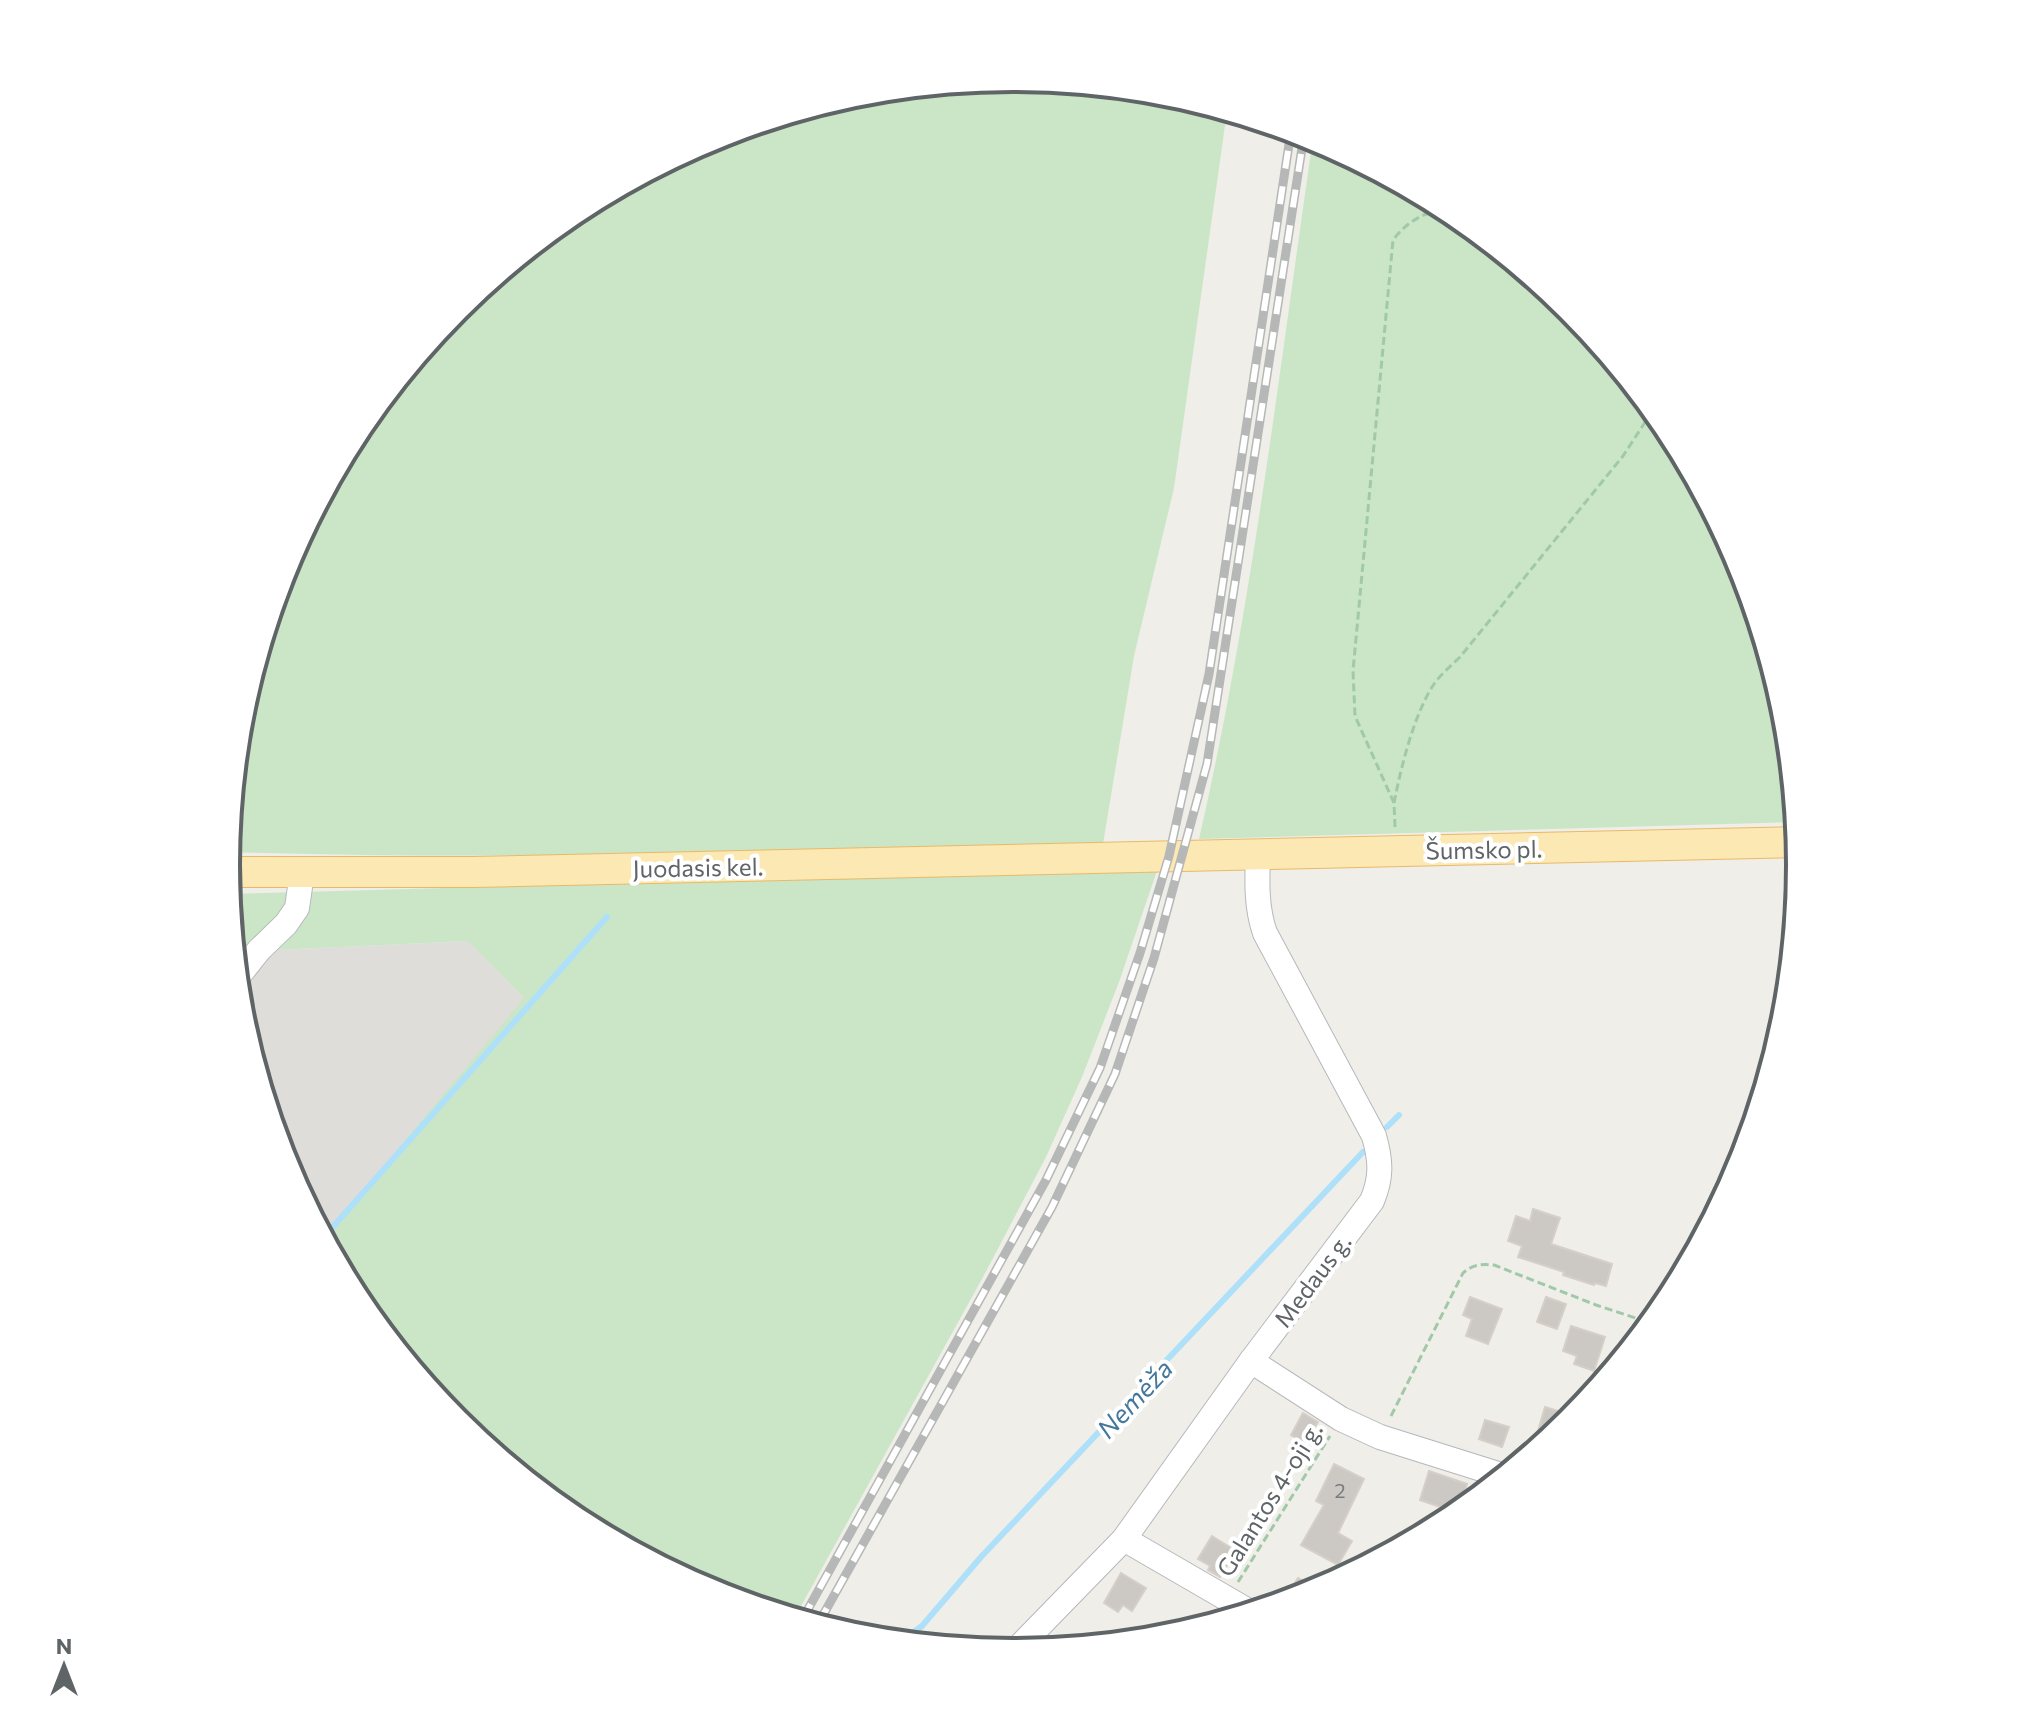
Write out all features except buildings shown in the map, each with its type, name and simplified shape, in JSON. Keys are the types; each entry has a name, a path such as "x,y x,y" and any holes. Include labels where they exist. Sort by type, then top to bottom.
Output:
{"main road":[{"name":"Šumsko pl.","path":"1169,856 1785,842"},
{"name":"Juodasis kel.","path":"240,872 701,867 1169,856"}],"street":[{"name":"Medaus g.","path":"1028,1637 1124,1539 1251,1361 1372,1201 1381,1178 1380,1156 1374,1136 1265,933 1257,893 1258,854"},
{"path":"247,965 297,908 302,873"},
{"path":"1251,1361 1341,1419 1380,1437 1491,1472"},
{"path":"1124,1539 1237,1604"}],"path":[{"path":"1394,803 1355,716 1353,671 1393,240 1406,223 1427,213"},
{"path":"1396,851 1394,803 1403,763 1427,695 1623,456 1646,421"},
{"path":"1380,1437 1463,1273 1470,1267 1494,1265 1638,1319"},
{"name":"Galantos 4-oji g.","path":"1228,1599 1341,1419"}],"shaded area":[{"path":"469,941 525,999 332,1228 299,1161 281,1113 255,1016 249,979 275,950"}],"green space":[{"path":"962,94 1064,94 1164,107 1225,122 1174,488 1134,656 1103,844 774,852 336,855 240,852 247,764 266,665 299,569 344,478 370,436 432,355 503,284 584,222 671,172 765,133 862,107"},
{"path":"1311,152 1400,196 1442,222 1523,284 1594,355 1656,436 1706,523 1745,617 1771,714 1784,822 1199,839 1234,665 1276,402"},
{"path":"1158,868 1119,982 1082,1077 1046,1157 800,1608 717,1579 671,1558 584,1508 542,1478 466,1412 432,1375 370,1294 331,1228 524,998 468,941 275,950 249,979 241,894"}],"waterway":[{"path":"332,1228 607,917"},
{"name":"Nemėža","path":"1387,1127 1399,1115"},
{"name":"Nemėža","path":"915,1631 981,1557 1363,1152"}],"railway":[{"path":"807,1610 1046,1180 1100,1068 1140,953 1169,856 1209,674 1289,144"},
{"path":"823,1614 1052,1207 1115,1074 1154,958 1207,764 1302,148"}]}
